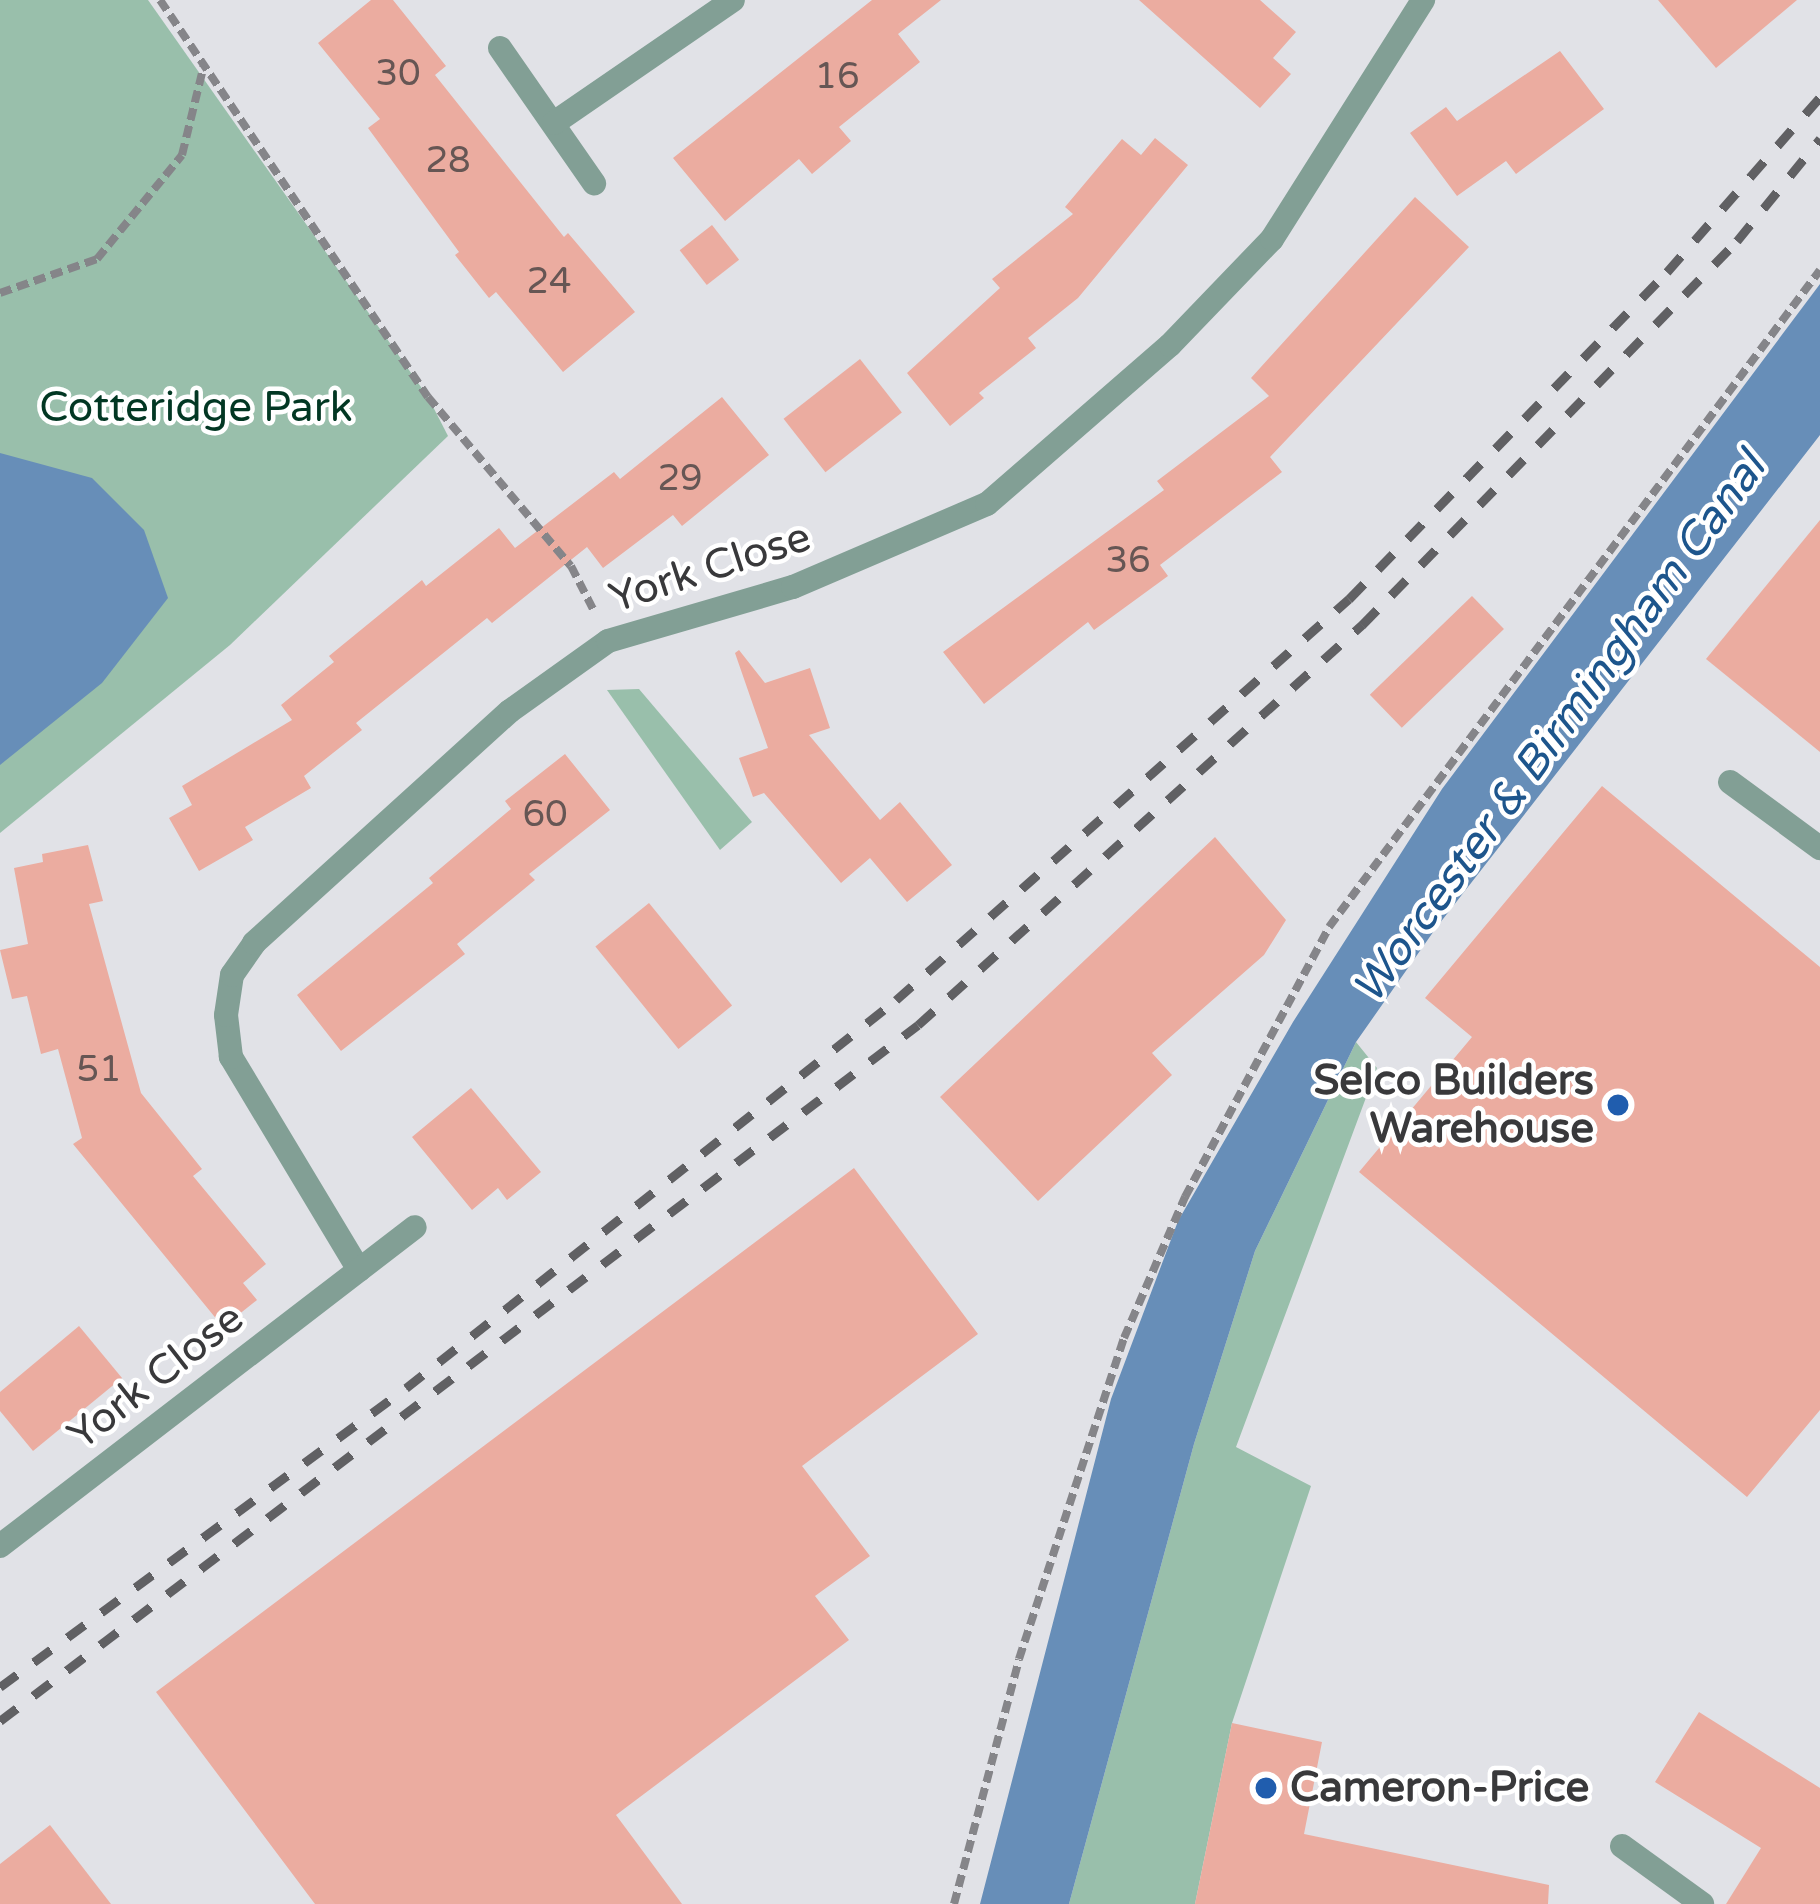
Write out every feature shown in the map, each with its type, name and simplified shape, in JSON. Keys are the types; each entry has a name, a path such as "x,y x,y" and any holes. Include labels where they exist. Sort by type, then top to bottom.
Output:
{"street":[{"path":"554,123 733,0"},
{"name":"York Close","path":"359,1270 231,1057 226,1015 232,975 254,943 303,893 510,711 608,640 793,587 987,504 1170,345 1273,238 1423,0"},
{"path":"500,48 594,183"},
{"path":"1730,782 1820,848"},
{"name":"York Close","path":"0,1546 415,1227"},
{"path":"1622,1846 1702,1904"}],"path":[{"path":"160,0 428,397 571,566 608,640"},
{"path":"0,293 97,260 182,155 205,63"},
{"path":"954,1904 1019,1659 1110,1381 1185,1197 1329,927 1820,270"}],"green space":[{"name":"Cotteridge Park","path":"0,0 148,0 428,397 448,436 230,645 0,833"},
{"path":"639,689 752,822 720,850 607,690"},
{"path":"1356,1042 1377,1068 1236,1447 1311,1486 1232,1723 1195,1904 1069,1904 1194,1444 1255,1251"}],"water":[{"name":"Worcester & Birmingham Canal","path":"1820,284 1820,435 1436,928 1356,1042 1255,1251 1194,1444 1069,1904 980,1904 1111,1399 1178,1221 1293,1022 1442,789"},
{"path":"0,453 92,478 144,530 168,598 102,683 0,765"}],"building":[{"path":"371,0 393,0 446,66 435,75 564,237 568,233 635,312 563,372 496,292 489,298 455,255 459,252 368,128 380,119 318,43"},
{"path":"872,0 941,0 898,34 920,62 839,127 851,141 812,174 799,159 725,221 673,158"},
{"path":"1139,0 1260,0 1296,32 1273,58 1291,74 1260,108"},
{"path":"1658,0 1797,0 1716,68"},
{"path":"1560,51 1604,109 1516,174 1506,161 1457,196 1410,133 1446,107 1457,121"},
{"path":"1155,138 1188,165 1078,298 1028,338 1036,348 979,393 984,398 950,426 907,373 1000,288 992,279 1073,214 1065,207 1122,139 1141,155"},
{"path":"1415,197 1469,247 1270,457 1282,472 1160,565 1168,576 1094,630 1088,622 984,704 943,652 1164,490 1157,481 1269,396 1251,378"},
{"path":"712,225 739,260 707,285 680,250"},
{"path":"860,359 902,413 825,472 784,419"},
{"path":"722,397 769,455 682,526 673,515 603,568 587,547 492,623 487,618 356,723 362,730 304,776 311,788 245,827 253,840 199,871 169,818 192,805 182,786 292,720 281,705 334,662 329,656 422,580 426,586 499,528 515,548 614,472 620,479"},
{"path":"1820,520 1820,752 1706,659"},
{"path":"1472,596 1504,629 1402,728 1370,695"},
{"path":"739,650 765,683 810,668 830,728 809,735 880,820 900,802 952,865 907,902 870,858 841,883 764,793 753,797 739,758 768,748 735,653"},
{"path":"565,754 610,810 529,874 535,880 457,944 465,954 341,1051 297,995 433,883 429,878 511,809 505,801"},
{"name":"Selco Builders Warehouse","path":"1602,786 1820,967 1820,1410 1747,1497 1359,1172 1472,1037 1425,998"},
{"path":"1215,837 1286,920 1264,955 1152,1053 1172,1075 1038,1201 940,1097"},
{"path":"88,845 103,901 89,904 141,1093 202,1169 193,1176 266,1264 243,1283 257,1300 223,1327 73,1144 82,1138 58,1049 41,1054 27,996 12,999 0,950 28,944 14,868 43,862 42,854"},
{"path":"649,903 732,1006 678,1049 595,946"},
{"path":"471,1088 541,1172 507,1200 498,1188 472,1210 412,1137"},
{"path":"854,1168 978,1334 802,1466 870,1556 815,1596 849,1640 616,1815 682,1904 315,1904 156,1692"},
{"path":"79,1326 122,1378 33,1451 0,1411 0,1392"},
{"path":"1699,1712 1820,1788 1820,1904 1726,1904 1761,1848 1655,1782"},
{"name":"Cameron-Price","path":"1232,1723 1322,1742 1304,1834 1549,1885 1548,1904 1195,1904"},
{"path":"50,1825 111,1904 0,1904 0,1864"}],"railway":[{"path":"0,1687 406,1388 896,1000 1349,599 1667,272 1820,97"},
{"path":"0,1721 918,1025 1362,625 1737,241 1820,139"}],"place":[{"name":"Selco Builders Warehouse","path":"1618,1105"},
{"name":"Cameron-Price","path":"1266,1788"}]}
